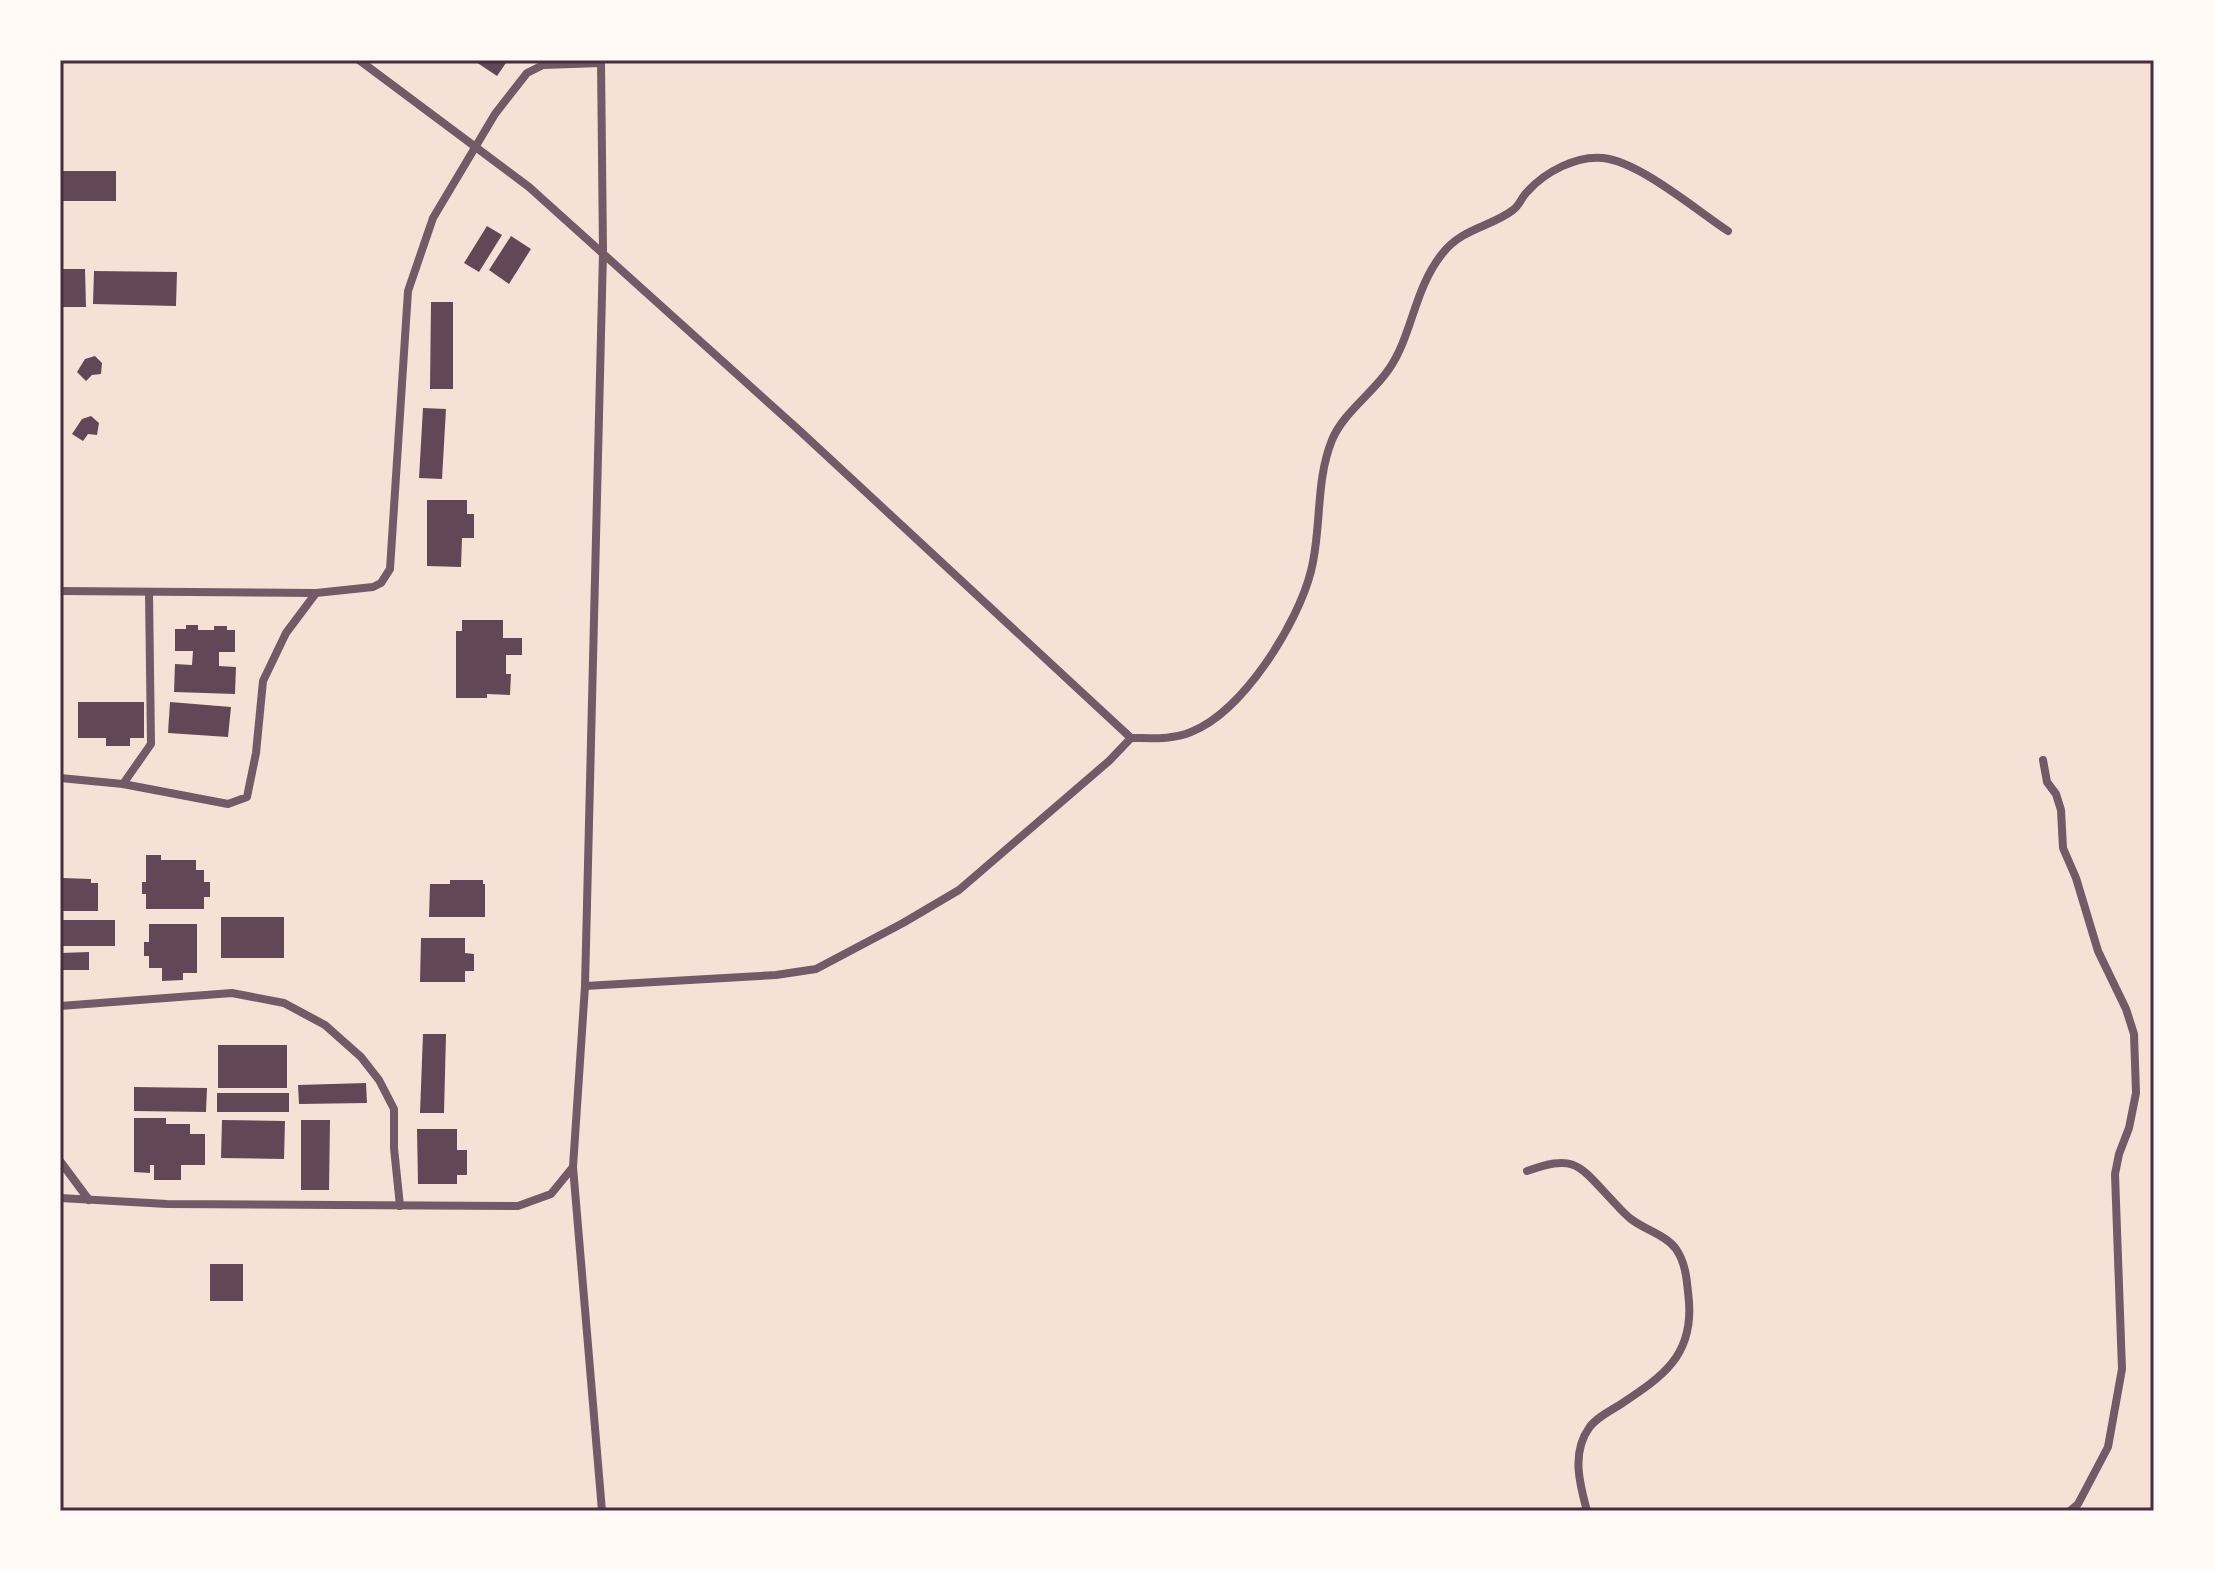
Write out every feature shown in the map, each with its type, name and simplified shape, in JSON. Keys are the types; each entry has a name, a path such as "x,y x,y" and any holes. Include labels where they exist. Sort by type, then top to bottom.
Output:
{"street":[{"path":"359,60 529,187 800,431 1131,738 1172,737 1192,732 1217,718 1264,666 1308,581 1320,495 1334,435 1390,368 1428,276 1443,253 1460,238 1516,208 1528,190 1560,167 1581,159 1604,158 1634,167 1728,231"},
{"path":"60,591 316,593 373,587 381,583 390,569 408,291 433,218 495,114 527,73 543,65 601,62 603,253 585,986 573,1167 602,1511"},
{"path":"123,784 151,744 149,592"},
{"path":"60,778 123,784 228,804 247,797 256,753 263,681 286,633 316,593"},
{"path":"585,986 776,975 816,969 959,890 1109,761 1131,738"},
{"path":"2043,760 2047,782 2056,794 2061,810 2063,848 2076,878 2098,951 2126,1009 2134,1034 2136,1059 2136,1093 2115,1174 2122,1369 2120,1392 2108,1447 2078,1504 2070,1511"},
{"path":"60,1006 232,993 284,1003 325,1025 361,1057 379,1080 394,1109 394,1148 400,1206"},
{"path":"60,1161 89,1200"},
{"path":"1527,1171 1553,1162 1567,1161 1581,1168 1629,1218 1675,1247 1686,1273 1690,1315 1684,1348 1656,1381 1595,1421 1584,1439 1579,1452 1578,1476 1587,1511"},
{"path":"60,1198 167,1204 518,1206 551,1194 573,1167"}],"building":[{"path":"473,60 508,60 497,76"},
{"path":"60,171 116,171 116,201 60,201"},
{"path":"487,226 502,235 479,272 464,263"},
{"path":"511,236 531,249 509,284 489,270"},
{"path":"60,269 85,269 86,307 60,307"},
{"path":"94,271 177,272 176,306 93,304"},
{"path":"431,302 453,302 453,389 430,389"},
{"path":"95,356 102,363 101,374 92,375 86,381 77,372 85,359"},
{"path":"423,408 446,409 442,479 419,478"},
{"path":"91,416 99,423 97,435 88,434 83,441 72,434 82,419"},
{"path":"427,500 467,500 467,514 474,514 474,538 462,538 461,567 427,566"},
{"path":"462,620 503,620 503,638 522,638 522,655 506,655 506,674 511,674 510,695 456,698 456,631 462,631"},
{"path":"186,625 198,625 198,630 227,626 227,630 235,630 235,652 219,652 219,666 236,667 235,694 174,692 175,664 192,665 193,651 175,651 175,629 186,629"},
{"path":"78,702 144,702 144,738 130,738 130,746 106,746 106,738 78,738"},
{"path":"170,702 231,707 228,737 168,733"},
{"path":"146,855 161,855 161,860 196,860 196,870 204,870 204,882 210,882 210,897 204,897 204,909 146,909 142,882 146,882"},
{"path":"63,878 91,879 91,883 98,883 98,911 60,911 60,883"},
{"path":"450,880 483,880 485,917 429,917 430,884 450,884"},
{"path":"221,917 284,917 284,958 221,958"},
{"path":"60,920 115,920 115,946 60,946"},
{"path":"149,924 197,924 197,973 183,973 183,980 162,981 162,968 149,968 149,956 144,956 144,942 149,942"},
{"path":"421,938 465,938 465,953 474,954 474,971 465,971 465,982 420,982"},
{"path":"89,952 89,970 60,970 60,953"},
{"path":"423,1034 446,1034 444,1113 420,1113"},
{"path":"218,1045 287,1045 287,1088 218,1088"},
{"path":"366,1083 367,1103 299,1104 298,1085"},
{"path":"134,1087 207,1088 206,1112 134,1111"},
{"path":"217,1093 289,1093 289,1112 217,1112"},
{"path":"134,1118 166,1118 166,1124 190,1124 190,1134 205,1134 205,1165 181,1165 181,1180 154,1180 154,1165 150,1165 150,1173 134,1172"},
{"path":"222,1120 285,1121 284,1159 221,1158"},
{"path":"301,1120 330,1120 329,1190 301,1190"},
{"path":"417,1129 457,1129 457,1150 467,1150 467,1175 457,1175 457,1184 418,1184"},
{"path":"210,1264 243,1264 243,1301 210,1301"}]}
